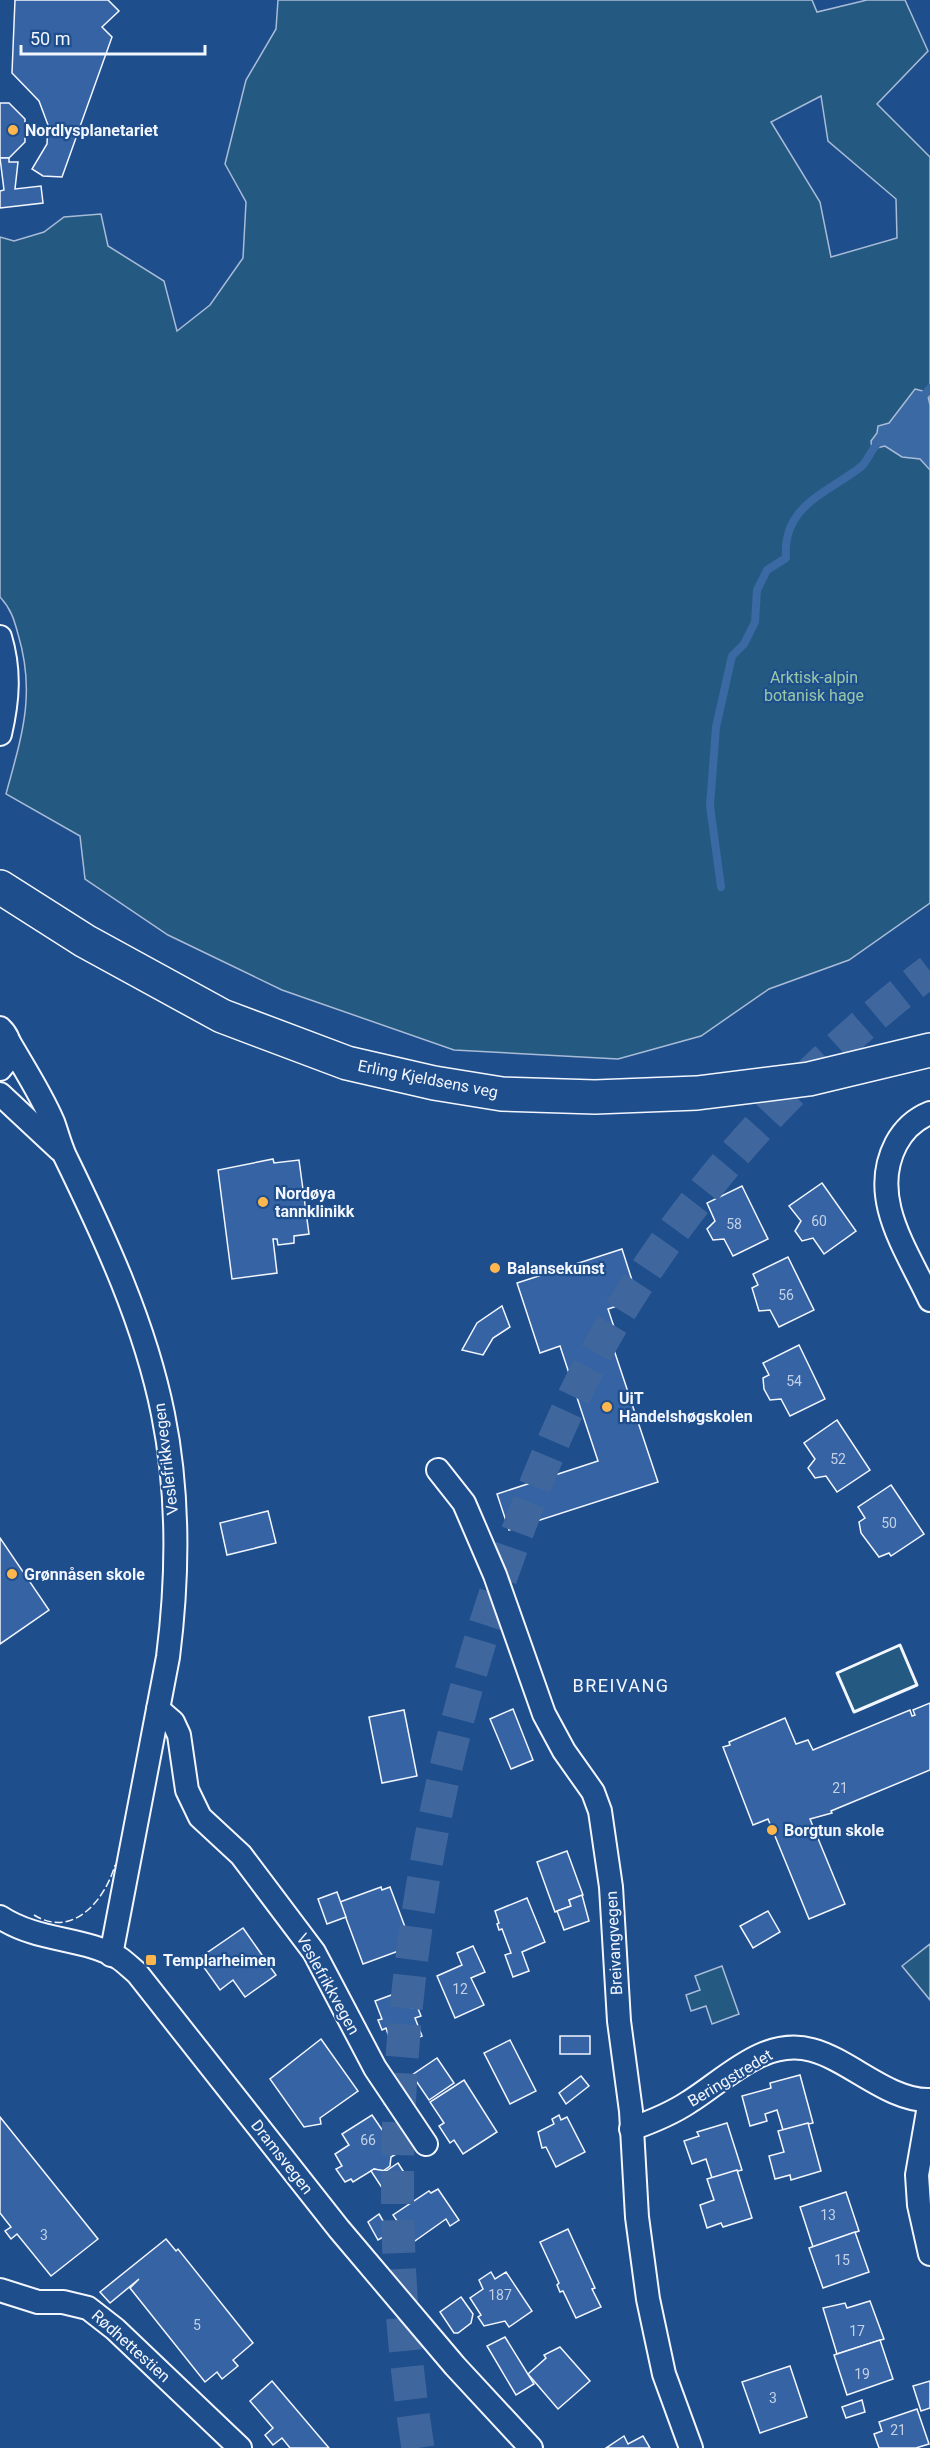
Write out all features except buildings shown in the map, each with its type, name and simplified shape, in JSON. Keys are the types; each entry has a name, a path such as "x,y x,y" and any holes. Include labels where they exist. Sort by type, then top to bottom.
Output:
{"highway":[{"name":"Erling Kjeldsens veg","path":"0,887 85,941 222,1016 347,1063 434,1083 502,1094 595,1097 697,1093 809,1080 930,1050"}],"street":[{"path":"0,637 7,662 6,706 0,734"},
{"path":"0,1069 10,1052 4,1029"},
{"name":"Veslefrikkvegen","path":"4,1029 52,1121 112,1259 152,1367 168,1449 176,1581 168,1657 111,1955"},
{"name":"Veslefrikkvegen","path":"0,1094 64,1153"},
{"path":"930,1113 913,1122 899,1138 888,1165 884,1194 891,1217 930,1300"},
{"name":"Breivangvegen","path":"438,1470 464,1503 495,1575 544,1714 564,1752 592,1792 600,1811 612,1887 616,1988 631,2129 637,2217 648,2300 664,2374 691,2448"},
{"name":"Veslefrikkvegen","path":"158,1709 173,1722 179,1735 187,1790 200,1817 241,1855 314,1952 375,2068 426,2144"},
{"name":"Dramsvegen","path":"0,1917 40,1936 111,1955 137,1973 339,2229 455,2366 531,2448"},
{"name":"Beringstredet","path":"631,2129 676,2111 762,2054 784,2048 812,2050 903,2094 930,2100 917,2175 919,2205 930,2254"},
{"name":"Rødhettestien","path":"0,2290 38,2302 63,2302 88,2307 115,2329 240,2448"}],"green space":[{"name":"Arktisk-alpin botanisk hage","path":"278,0 812,0 817,12 867,0 905,0 928,51 877,104 930,157 930,903 849,960 769,989 701,1036 618,1059 454,1050 282,990 168,935 85,879 80,836 6,794 22,733 26,676 12,614 0,597 0,237 14,241 44,232 64,217 101,214 108,246 164,281 177,331 210,305 243,258 246,202 225,164 246,80 276,29","holes":["821,96 828,141 896,199 897,238 831,257 820,202 771,122"]},
{"path":"900,1645 917,1685 854,1712 837,1673"},
{"path":"930,1944 930,2000 902,1966"},
{"path":"722,1966 739,2014 712,2024 706,2006 691,2011 686,1995 700,1990 695,1976"}],"shaded area":[{"path":"915,389 927,392 930,405 930,470 920,459 902,457 885,446 872,449 871,441 877,433 878,426 889,423"}],"waterway":[{"path":"920,400 930,388"},
{"path":"721,887 710,806 716,727 732,656 744,644 755,622 757,590 767,570 786,558 791,525 799,513 822,493 862,466 878,443"}],"tunnel":[{"path":"418,2448 404,2334 398,2219 399,2104 408,1988 424,1874 448,1761 477,1650 514,1541 547,1457 598,1349 645,1272 679,1223 754,1132 795,1089 883,1008 930,971"}],"fence":[{"path":"34,1915 48,1921 62,1922 74,1919 95,1903 104,1891 115,1865"}],"wall":[{"path":"900,1645 917,1685 854,1712 837,1673 900,1645"}],"place":[{"name":"Nordlysplanetariet","path":"13,130"},
{"name":"Nordøya tannklinikk","path":"263,1202"},
{"name":"Balansekunst","path":"495,1268"},
{"name":"UiT Handelshøgskolen","path":"607,1407"},
{"name":"Grønnåsen skole","path":"12,1574"},
{"name":"Borgtun skole","path":"772,1830"},
{"name":"Templarheimen","path":"151,1960"}],"district":[{"name":"BREIVANG","path":"621,1685"}]}
